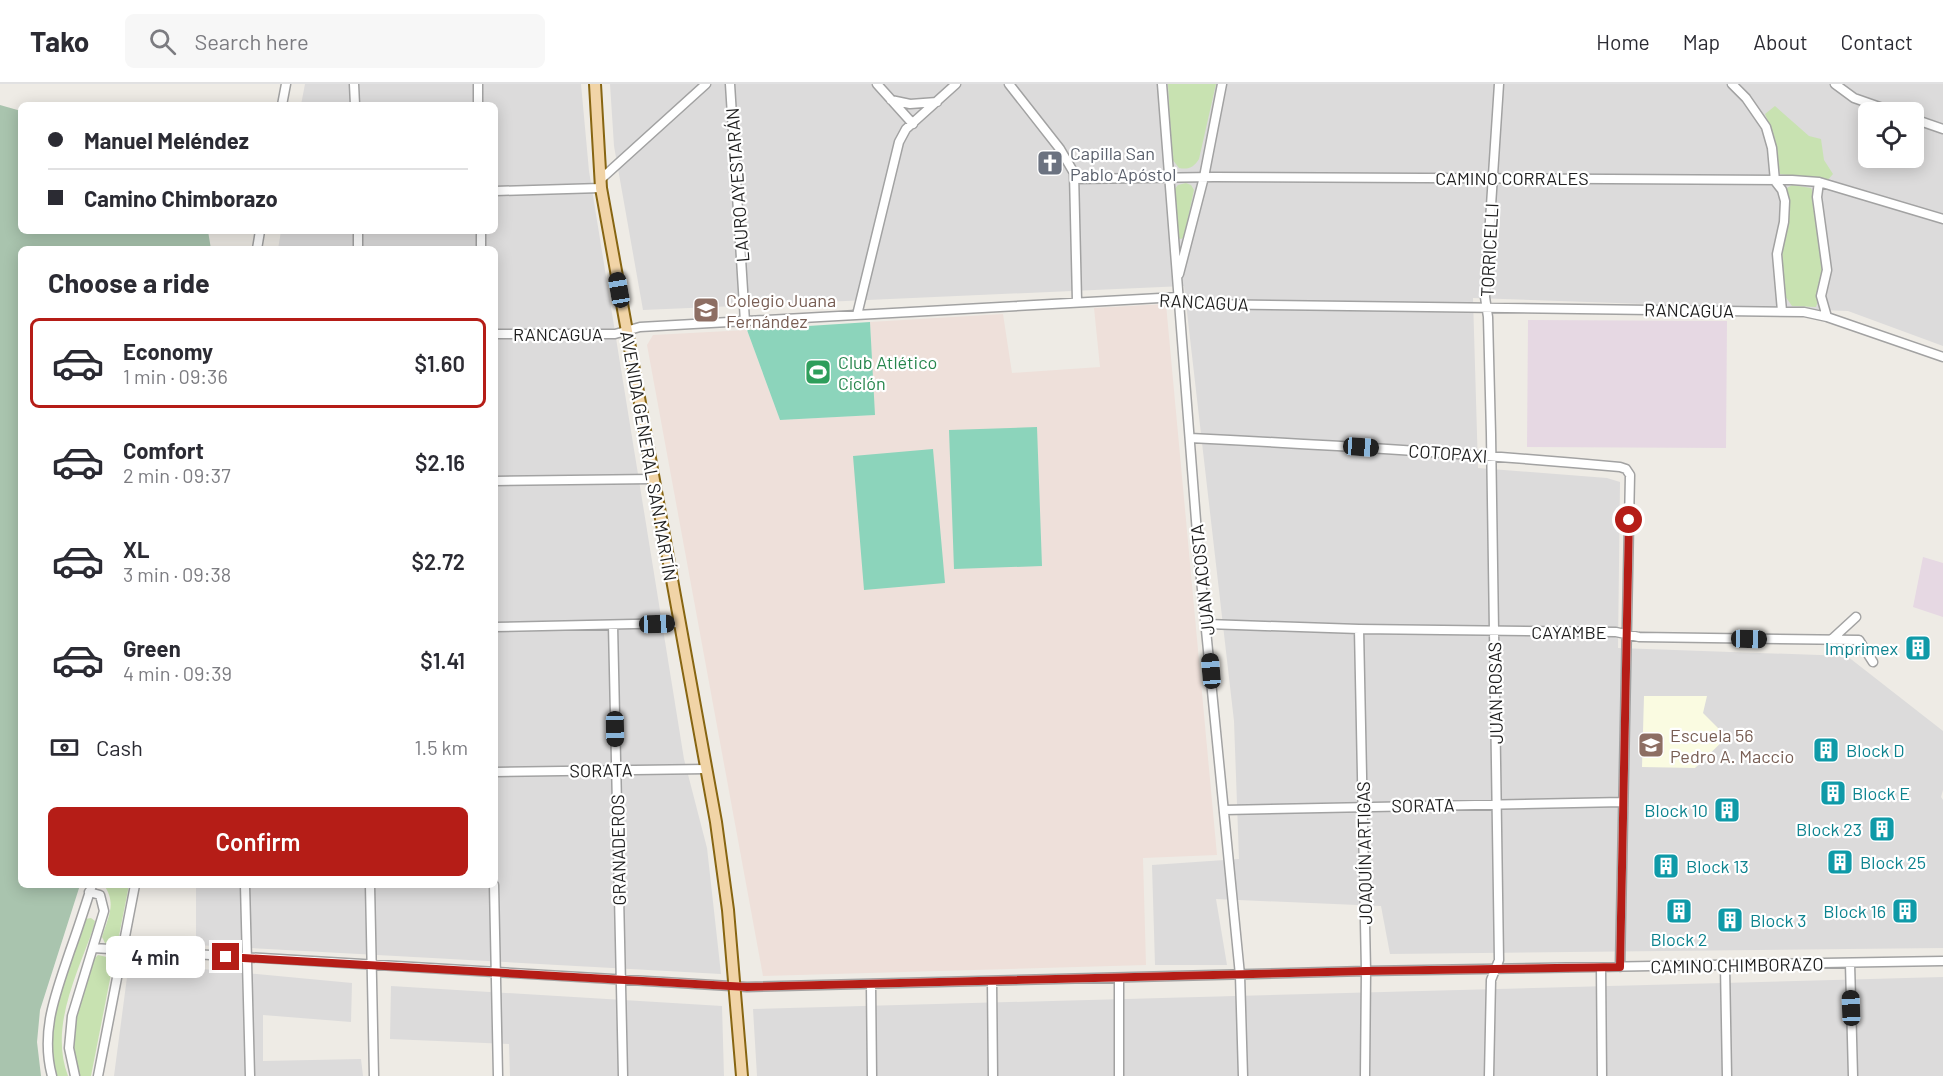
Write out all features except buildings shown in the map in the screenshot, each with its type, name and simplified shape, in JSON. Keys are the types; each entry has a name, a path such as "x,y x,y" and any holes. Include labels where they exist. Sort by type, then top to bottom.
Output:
{"main road":[{"name":"AVENIDA GENERAL SAN MARTÍN","path":"595,84 601,184 707,768 728,910 742,1076"}],"street":[{"path":"283,102 286,84"},
{"path":"354,84 355,102"},
{"path":"478,84 478,102"},
{"path":"498,191 601,184 706,84"},
{"name":"LAURO AYESTARÁN","path":"730,84 745,322"},
{"path":"877,84 913,123"},
{"path":"857,315 899,142 906,129 956,84"},
{"path":"1009,84 1072,166 1076,179 1077,301"},
{"name":"JUAN ACOSTA","path":"1162,84 1199,559 1240,975 1243,1076"},
{"path":"1177,280 1204,177 1222,84"},
{"name":"TORRICELLI","path":"1486,308 1499,84"},
{"path":"1732,84 1753,107 1766,127 1772,148 1775,181 1782,190 1785,201 1784,222 1777,254 1782,311"},
{"path":"1835,84 1854,98 1865,102"},
{"path":"891,99 910,104 937,102"},
{"path":"1924,122 1943,129"},
{"name":"CAMINO CORRALES","path":"1076,179 1493,178 1819,182 1943,219"},
{"path":"1819,182 1816,196 1827,270 1821,296 1827,317"},
{"name":"RANCAGUA","path":"498,334 615,334 640,327 1178,297 1194,304 1804,312 1827,317 1943,357"},
{"name":"JUAN ROSAS","path":"1486,308 1491,456 1499,960 1491,980 1489,1076"},
{"name":"COTOPAXI","path":"1190,438 1308,443 1491,456 1626,469 1630,475 1627,634"},
{"path":"498,481 653,478"},
{"path":"1831,640 1856,616"},
{"path":"498,627 679,623"},
{"name":"CAYAMBE","path":"1207,624 1359,629 1616,632 1639,637 1858,640 1873,662"},
{"name":"GRANADEROS","path":"613,625 623,1076"},
{"name":"JOAQUÍN ARTIGAS","path":"1359,629 1366,971 1365,1076"},
{"path":"1620,967 1627,634"},
{"name":"SORATA","path":"498,772 707,768"},
{"name":"SORATA","path":"1224,810 1623,802"},
{"path":"98,1076 134,888"},
{"path":"245,888 250,1076"},
{"path":"370,888 374,1076"},
{"path":"494,888 498,1076"},
{"path":"52,1076 47,1044 48,1020 91,889 100,895 104,910 69,1031 69,1047 75,1076"},
{"name":"CAMINO CHIMBORAZO","path":"93,948 735,987 1366,971 1943,961"},
{"path":"1850,963 1853,1076"},
{"path":"1725,966 1727,1076"},
{"path":"1601,968 1602,1076"},
{"path":"1119,978 1119,1076"},
{"path":"992,982 993,1076"},
{"path":"871,985 872,1076"}],"shaded area":[{"path":"305,84 581,84 589,171 684,759 707,848 721,974 196,945 196,888 498,888 498,246 278,246 280,234 498,234 498,102 302,102"},
{"path":"610,84 1943,84 1943,346 1848,311 1473,298 1478,468 1607,478 1620,482 1618,648 1847,656 1943,731 1941,797 1943,800 1943,948 1390,954 1381,906 1216,899 1227,965 1155,965 1152,865 1239,859 1234,721 1184,286 643,310 614,146"},
{"path":"0,105 18,110 18,234 208,234 210,246 18,246 18,888 79,888 40,1010 37,1042 41,1076 0,1076"},
{"path":"1166,304 1217,855 1143,858 1146,965 763,976 647,345 653,335 747,330 780,420 874,415 870,322 1003,314 1012,373 1100,367 1094,308"},
{"path":"1528,320 1727,321 1726,448 1527,447"},
{"path":"1923,557 1943,563 1943,617 1913,607"},
{"path":"1644,696 1707,696 1703,713 1727,737 1695,768 1642,767"},
{"path":"129,962 352,983 351,1022 263,1015 263,1061 361,1059 363,1076 114,1076"},
{"path":"1943,977 1943,1076 757,1076 753,1009"},
{"path":"391,986 722,1006 724,1076 510,1076 509,1044 390,1039"}],"green space":[{"path":"1168,84 1216,84 1199,159 1193,166 1186,169 1179,168 1172,159"},
{"path":"1775,106 1809,136 1821,139 1824,160 1833,174 1827,181 1780,174 1774,136 1765,114"},
{"path":"1186,183 1194,190 1184,237 1181,239 1178,238 1174,190 1178,185"},
{"path":"1792,185 1812,190 1823,270 1818,286 1819,298 1816,307 1792,306 1783,293 1782,248 1789,224 1787,188"},
{"name":"Club Atlético Cíclón","path":"870,322 875,415 780,420 747,330"},
{"path":"1037,427 1042,566 954,569 949,430"},
{"path":"933,449 945,583 864,590 853,456"},
{"path":"106,888 128,888 118,941 113,945 106,945 102,937 111,905"},
{"path":"91,918 95,921 94,926 74,981 64,1019 63,1057 68,1076 57,1076 52,1036 54,1016 85,919"},
{"path":"98,955 111,958 112,969 91,1076 79,1076 73,1047 73,1032 79,1003 93,960"}],"place":[{"name":"Capilla San Pablo Apóstol","path":"1050,163"},
{"name":"Colegio Juana Fernández","path":"706,310"},
{"name":"Club Atlético Cíclón","path":"818,372"},
{"name":"Imprimex","path":"1918,648"},
{"name":"Escuela 56 Pedro A. Maccio","path":"1651,745"},
{"name":"Block D","path":"1826,750"},
{"name":"Block E","path":"1833,793"},
{"name":"Block 10","path":"1727,810"},
{"name":"Block 23","path":"1882,829"},
{"name":"Block 25","path":"1840,862"},
{"name":"Block 13","path":"1666,866"},
{"name":"Block 2","path":"1679,911"},
{"name":"Block 16","path":"1905,911"},
{"name":"Block 3","path":"1730,920"}],"route":[{"path":"226,957 747,987 1366,971 1620,967 1629,520"}]}
